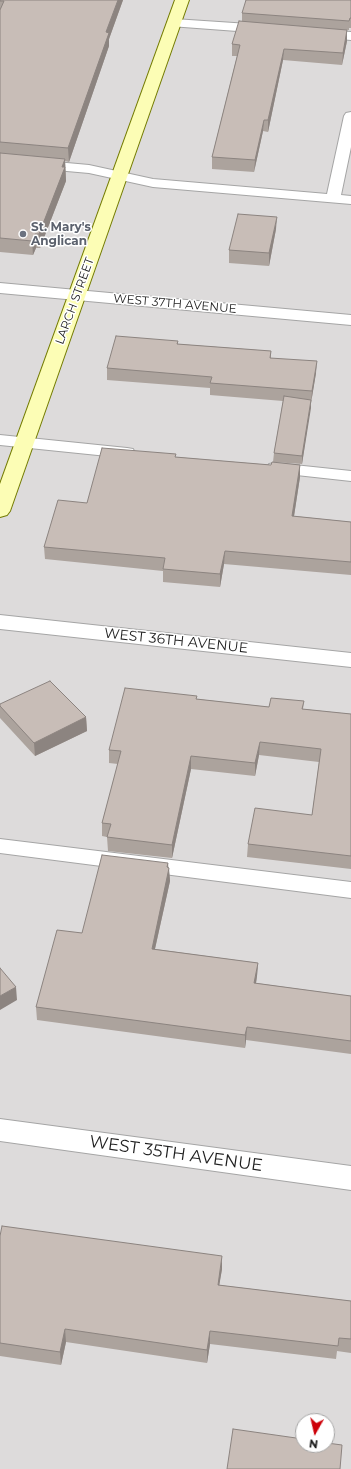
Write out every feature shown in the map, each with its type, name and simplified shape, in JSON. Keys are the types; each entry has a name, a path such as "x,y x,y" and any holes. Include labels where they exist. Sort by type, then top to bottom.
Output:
{"street":[{"name":"LARCH STREET","path":"0,511 182,0"},
{"name":"WEST 37TH AVENUE","path":"0,288 351,320"},
{"name":"WEST 36TH AVENUE","path":"0,622 351,660"},
{"name":"WEST 35TH AVENUE","path":"0,1130 351,1178"}],"lane":[{"path":"174,23 275,30"},
{"path":"305,32 351,36"},
{"path":"333,198 351,116"},
{"path":"0,161 89,169 153,182 351,200"},
{"path":"0,440 145,454"},
{"path":"264,467 351,476"},
{"path":"0,846 351,890"}],"shaded area":[{"path":"0,0 351,0 351,1469 0,1469"}],"building":[{"path":"0,0 118,0 106,32 109,33 68,148 0,142 0,10 4,1"},
{"path":"246,0 351,0 351,18 349,21 242,13"},
{"path":"239,21 347,30 343,53 284,49 268,120 264,120 255,160 212,157 240,45 232,44"},
{"path":"0,153 65,159 62,167 65,167 39,234 35,234 32,241 0,238"},
{"path":"238,214 277,217 269,253 229,250"},
{"path":"116,336 178,341 177,344 271,351 270,358 317,361 312,391 210,383 212,377 107,368"},
{"path":"284,396 311,400 302,456 274,453"},
{"path":"102,448 176,454 175,457 271,465 272,462 300,465 292,516 351,522 351,562 225,551 220,574 163,569 165,558 44,547 58,500 87,503"},
{"path":"50,681 86,717 34,743 0,706 0,704"},
{"path":"125,688 197,696 196,699 269,707 271,698 304,701 302,709 351,714 351,856 248,844 255,808 312,815 321,749 260,742 255,763 191,756 172,845 107,837 111,824 102,823 121,751 109,750"},
{"path":"102,855 168,863 167,867 169,868 152,949 258,963 254,983 351,996 351,1041 247,1027 245,1035 36,1007 57,930 82,933"},
{"path":"0,968 16,987 0,996"},
{"path":"2,1226 222,1256 218,1285 351,1301 351,1339 339,1338 338,1346 210,1331 207,1350 65,1329 60,1352 0,1343 0,1236"},
{"path":"233,1429 295,1438 295,1453 335,1453 335,1444 342,1445 340,1469 227,1469"}],"place":[{"name":"St. Mary's Anglican","path":"23,234"}]}
